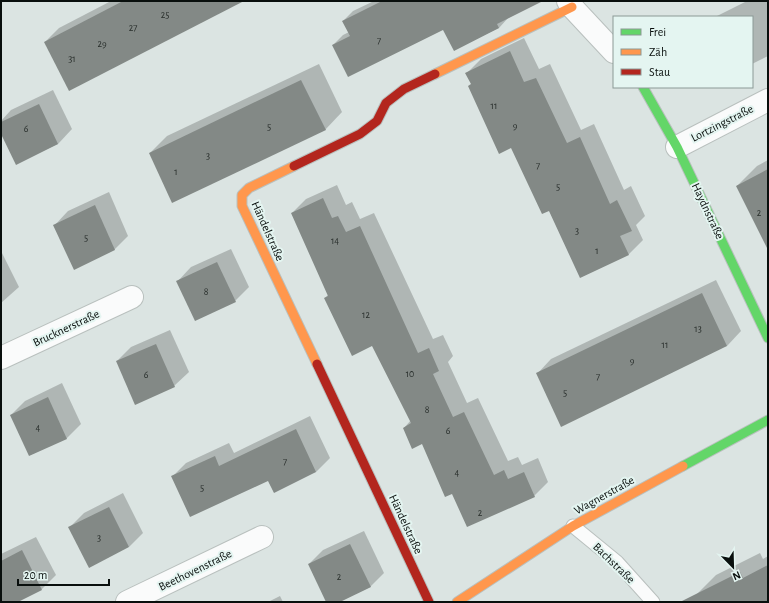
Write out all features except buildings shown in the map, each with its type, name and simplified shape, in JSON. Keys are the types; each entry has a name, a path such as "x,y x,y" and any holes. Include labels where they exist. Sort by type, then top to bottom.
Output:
{"street":[{"path":"570,4 613,51"},
{"name":"Händelstraße","path":"429,602 242,206 242,195 249,188 360,134 377,121 386,103 404,89 570,4"},
{"name":"Haydnstraße","path":"644,88 654,102 677,147 768,338"},
{"name":"Lortzingstraße","path":"677,147 768,100"},
{"name":"Brucknerstraße","path":"1,358 132,297"},
{"name":"Wagnerstraße","path":"457,602 573,526 768,420"},
{"name":"Beethovenstraße","path":"127,602 262,537"}],"lane":[{"name":"Bachstraße","path":"573,526 617,562 653,602"}],"traffic: fast":[{"path":"644,88 677,147 768,338"},
{"path":"683,466 768,420"}],"traffic: slow":[{"path":"435,74 572,7"},
{"path":"294,166 249,188 242,195 242,206 317,364"},
{"path":"457,602 573,526 683,466"}],"traffic: jam":[{"path":"294,166 360,134 377,121 386,103 404,89 435,74"},
{"path":"317,364 429,602"}]}
